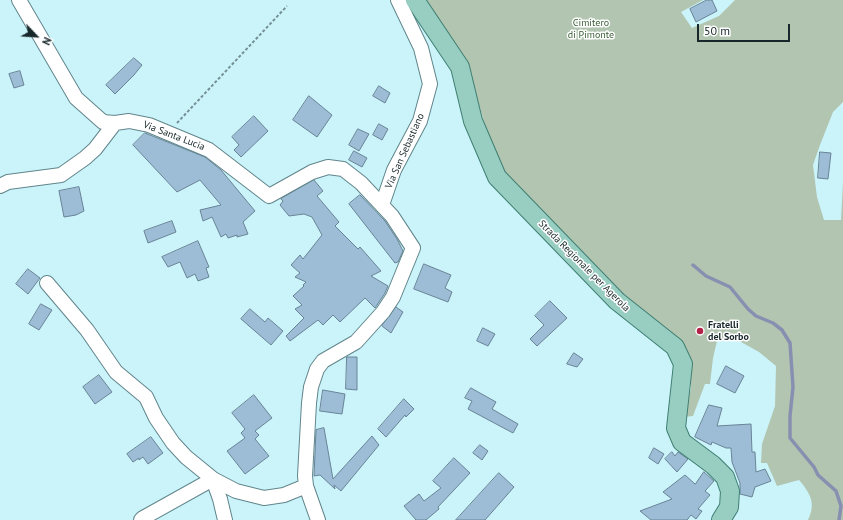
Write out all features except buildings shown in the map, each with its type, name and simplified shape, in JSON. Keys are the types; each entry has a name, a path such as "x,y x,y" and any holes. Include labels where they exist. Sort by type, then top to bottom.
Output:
{"main road":[{"name":"Strada Regionale per Agerola","path":"415,0 460,67 473,121 497,177 617,301 675,347 683,364 676,428 682,442 713,465 725,477 730,492 729,507 721,520"}],"lane":[{"name":"Via Santa Lucia","path":"19,0 76,98 104,122 115,123 129,121 149,125 209,150 269,196 312,172 328,167 343,168 361,183 382,206"},
{"name":"Via San Sebastiano","path":"382,206 394,170 420,121 430,84 421,48 398,0"},
{"path":"0,186 8,182 61,175 95,149 115,123"},
{"path":"318,520 306,486 305,476 309,403 311,387 317,369 323,361 356,342 383,312 394,297 413,248 392,216 382,206"},
{"path":"46,283 87,330 116,372 146,397 156,418 173,443 186,457 213,479 236,491 264,498 284,495 306,486"},
{"path":"141,520 213,479"},
{"path":"213,479 225,520"}],"path":[{"path":"168,133 287,6"}],"green space":[{"name":"Cimitero di Pimonte","path":"421,0 703,0 681,12 692,28 719,16 735,0 843,0 843,102 833,112 813,165 817,197 824,220 841,220 843,182 843,520 808,520 812,509 811,499 807,490 799,480 777,486 767,463 761,463 762,444 775,406 776,366 759,352 734,338 717,341 713,358 710,384 705,384 693,416 684,417 691,388 689,367 622,299 508,176 494,154 468,70"}],"waterway":[{"path":"693,265 706,276 730,287 748,309 756,316 773,323 782,330 790,343 793,387 790,416 790,438 814,467 818,475 836,491 841,506 839,520"}],"place":[{"name":"Fratelli del Sorbo","path":"700,331"}]}
